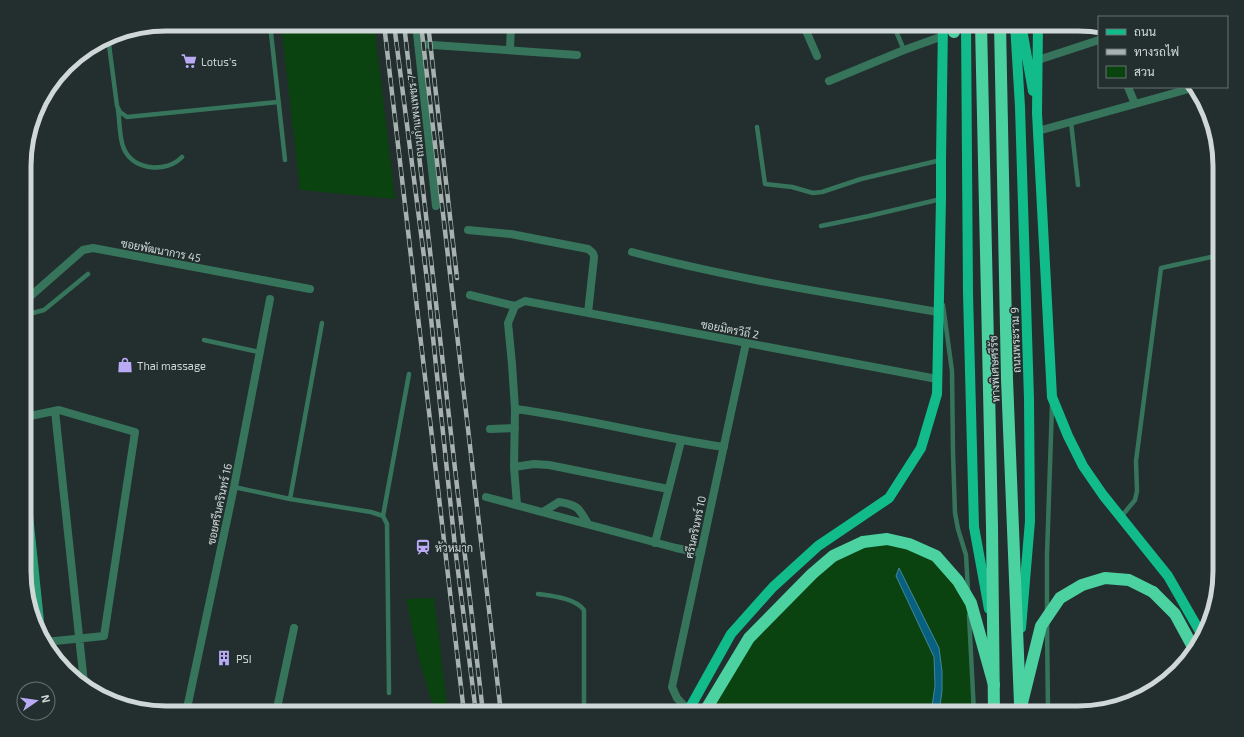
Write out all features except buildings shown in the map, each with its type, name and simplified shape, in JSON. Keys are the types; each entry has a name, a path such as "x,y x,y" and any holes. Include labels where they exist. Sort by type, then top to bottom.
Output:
{"highway":[{"name":"ทางพิเศษศรีรัช","path":"981,31 992,527 994,706"},
{"name":"ทางพิเศษศรีรัช","path":"1000,31 1007,379 1020,706"},
{"path":"708,706 749,638 817,569 833,556 863,542 887,539 909,544 936,556 958,581 971,603 994,685"},
{"path":"1021,706 1041,626 1060,598 1082,585 1105,578 1129,580 1153,592 1175,614 1191,644"}],"main road":[{"path":"690,706 731,634 773,587 818,546 889,498 921,448 937,394 941,199 940,160 950,31"},
{"path":"966,31 968,293 974,527 992,627"},
{"name":"ถนนพระราม 9","path":"1015,31 1020,107 1029,399 1030,521 1018,656"},
{"path":"1022,31 1038,131 1052,397 1068,436 1083,466 1103,495 1168,576 1199,631"},
{"path":"1036,113 1038,31"},
{"path":"31,534 40,619"}],"street":[{"name":"ถนนกำแพงเพชร 7","path":"417,31 436,206"},
{"path":"510,50 511,31"},
{"path":"806,31 817,56"},
{"path":"829,81 950,31"},
{"path":"1038,60 1098,40"},
{"path":"418,44 577,55"},
{"path":"1128,88 1135,104"},
{"path":"1038,131 1188,89"},
{"path":"468,230 511,234 592,251 594,258 588,313"},
{"name":"ซอยพัฒนาการ 45","path":"31,296 83,250 93,248 310,289"},
{"path":"632,252 686,266 938,312"},
{"name":"ซอยมิตรวิถี 2","path":"470,295 517,304 525,301 937,379"},
{"name":"ซอยศรีนครินทร์ 16","path":"187,706 234,488 270,299"},
{"path":"517,304 508,323 515,409 514,467 517,505"},
{"name":"ศรีนครินทร์ 10","path":"683,706 677,698 672,687 746,343"},
{"path":"515,409 554,415 681,441 724,448"},
{"path":"31,416 59,410 135,432 104,636 51,641"},
{"path":"55,411 83,677"},
{"path":"490,429 515,428"},
{"path":"655,543 681,441"},
{"path":"514,467 534,464 549,465 668,489"},
{"path":"486,497 655,543 701,553"},
{"path":"543,512 559,502 571,504 580,510 588,524"},
{"path":"277,706 294,628"}],"lane":[{"path":"271,31 285,160"},
{"path":"897,31 904,50"},
{"path":"109,44 122,144 125,152 131,159 149,166 163,167 173,165 182,157"},
{"path":"118,109 124,115 130,117 278,102"},
{"path":"1071,122 1078,185"},
{"path":"757,128 764,184 792,187 806,192 822,192 861,179 940,160"},
{"path":"821,226 941,199"},
{"path":"1121,517 1135,500 1137,490 1136,461 1161,268 1213,257"},
{"path":"939,273 952,370 955,513 966,555 974,706"},
{"path":"31,313 44,310 88,274"},
{"path":"290,500 322,323"},
{"path":"204,340 259,352"},
{"path":"382,516 409,374"},
{"path":"1048,706 1047,555 1052,397"},
{"path":"234,488 290,500 371,512 382,516 387,524 389,693"},
{"path":"538,594 559,597 581,606 584,610 584,706"}],"green space":[{"path":"282,31 375,31 395,199 300,190"},
{"path":"887,539 936,556 970,601 974,706 709,706 749,638 833,556"},
{"path":"434,598 447,706 433,706 419,660 406,599"}],"water":[{"path":"899,568 939,648 942,671 940,706 932,706 935,686 934,657 896,576"}],"railway":[{"path":"385,31 463,706"},
{"path":"395,31 427,280 455,547 475,706"},
{"path":"405,31 482,706"},
{"path":"422,31 500,706"},
{"path":"429,31 457,278"}],"place":[{"name":"Lotus's","path":"189,61"},
{"name":"Thai massage","path":"125,365"},
{"name":"หัวหมาก","path":"423,547"},
{"name":"PSI","path":"224,658"}]}
